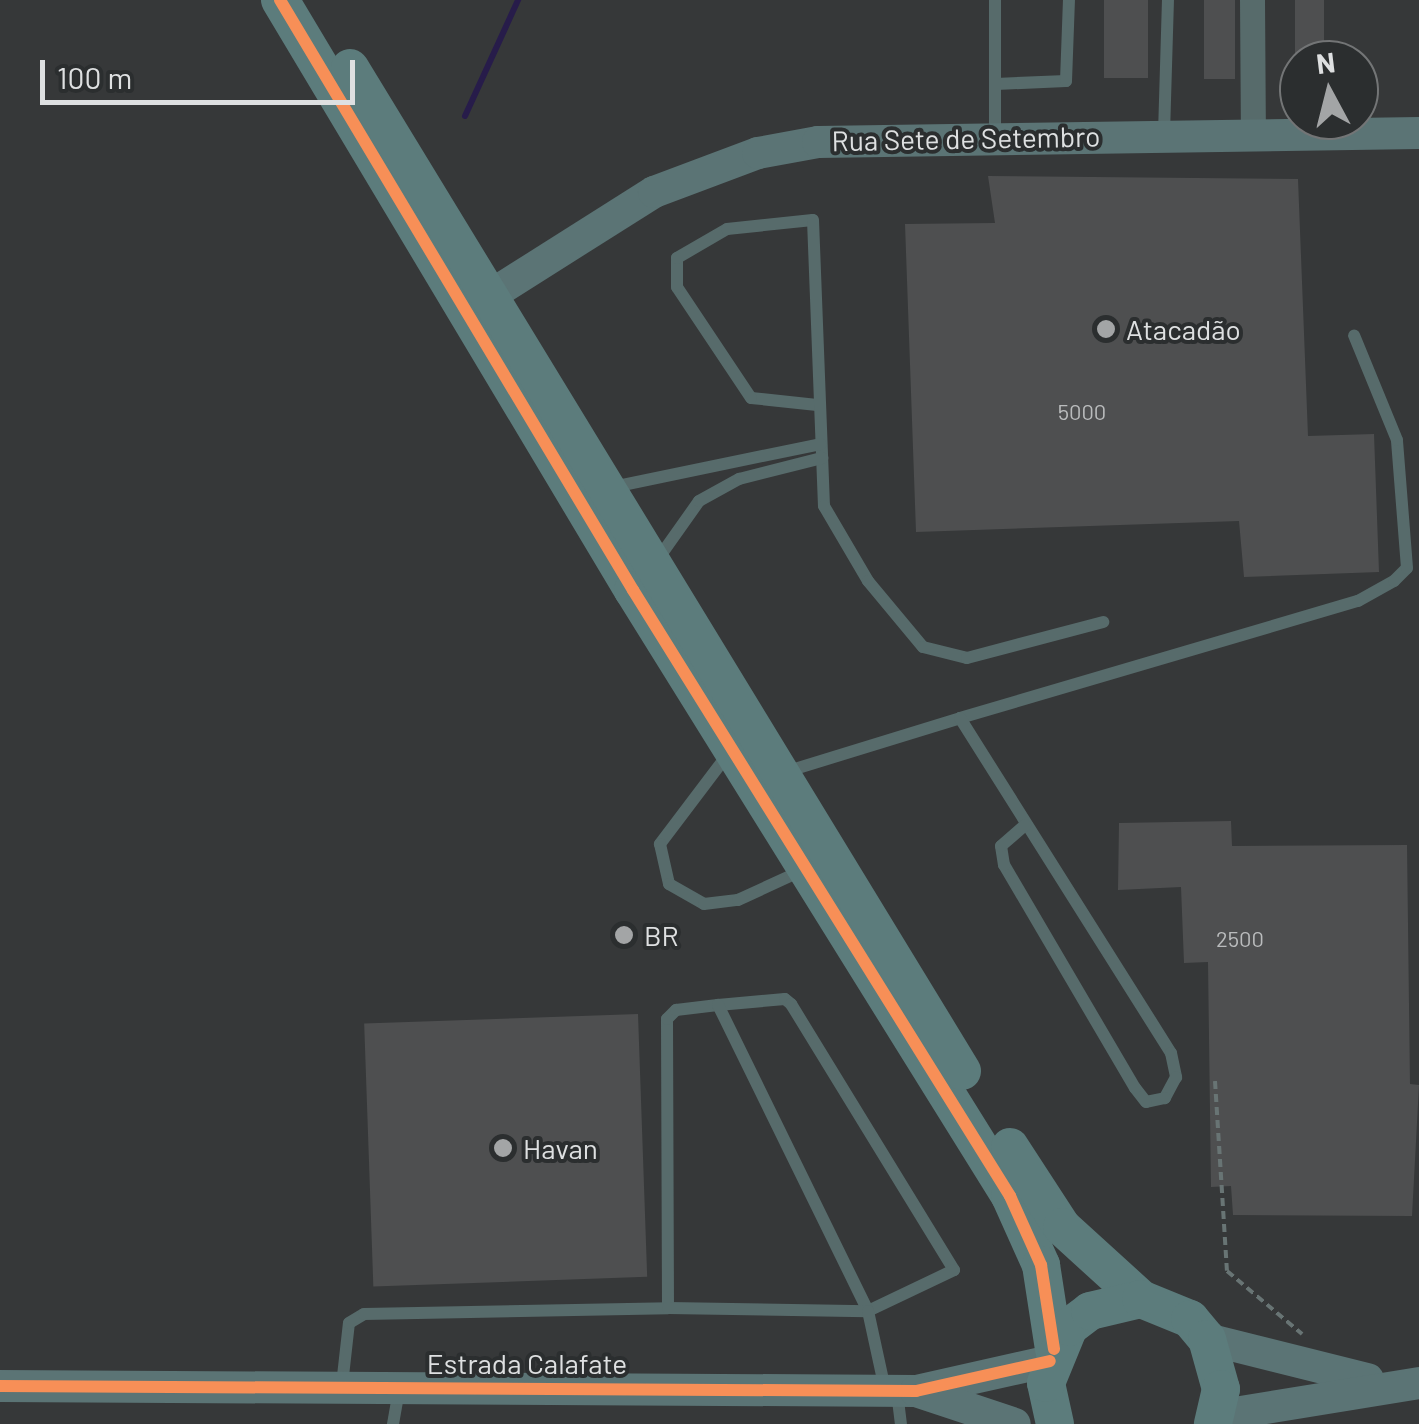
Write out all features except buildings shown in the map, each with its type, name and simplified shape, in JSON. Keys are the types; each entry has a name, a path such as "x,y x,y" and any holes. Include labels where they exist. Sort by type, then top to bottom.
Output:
{"main road":[{"path":"280,0 806,869 1019,1186 1078,1246 1141,1299 1190,1319 1208,1338 1218,1363 1214,1420"},
{"path":"307,0 785,772 1019,1186 1041,1265 1052,1355 1055,1424"},
{"path":"1052,1355 1090,1310 1141,1299"}],"street":[{"path":"1252,0 1253,137"},
{"name":"Rua Sete de Setembro","path":"491,295 654,192 725,163 818,142 995,135 1253,137 1419,133"},
{"path":"1208,1338 1321,1369 1403,1383"},
{"name":"Estrada Calafate","path":"0,1386 900,1390 1052,1355"},
{"path":"1214,1420 1403,1383"},
{"name":"Estrada Calafate","path":"900,1390 1015,1424"}],"lane":[{"path":"995,135 996,0"},
{"path":"996,84 1066,81 1069,0"},
{"path":"1164,134 1168,0"},
{"path":"817,405 751,398 678,287 676,258 727,229 812,220 817,405 830,520 923,647 967,658 1103,622"},
{"path":"785,772 1358,601 1394,581 1407,568 1397,440 1354,335"},
{"path":"612,487 821,451"},
{"path":"657,561 699,500 738,479 821,451"},
{"path":"960,718 1171,1053 1176,1077 1165,1098 1146,1102 1135,1088 1004,864 1001,846 1025,825"},
{"path":"732,748 660,844 669,884 704,904 738,900 806,869"},
{"path":"342,1387 345,1336 364,1314 668,1308 868,1311 951,1276 954,1259 791,1004 676,1010 667,1019 668,1308"},
{"path":"718,1006 868,1311 900,1390 901,1424"},
{"path":"393,1424 400,1387"}],"path":[{"path":"1215,1082 1226,1271 1313,1344 1321,1369"}],"waterway":[{"path":"465,116 518,0"}],"cycle path":[{"path":"280,0 633,590 1010,1196 1041,1265 1054,1349"},
{"path":"0,1386 916,1391 1050,1361"}],"place":[{"name":"Atacadão","path":"1106,329"},
{"name":"BR","path":"624,935"},
{"name":"Havan","path":"503,1148"}]}
